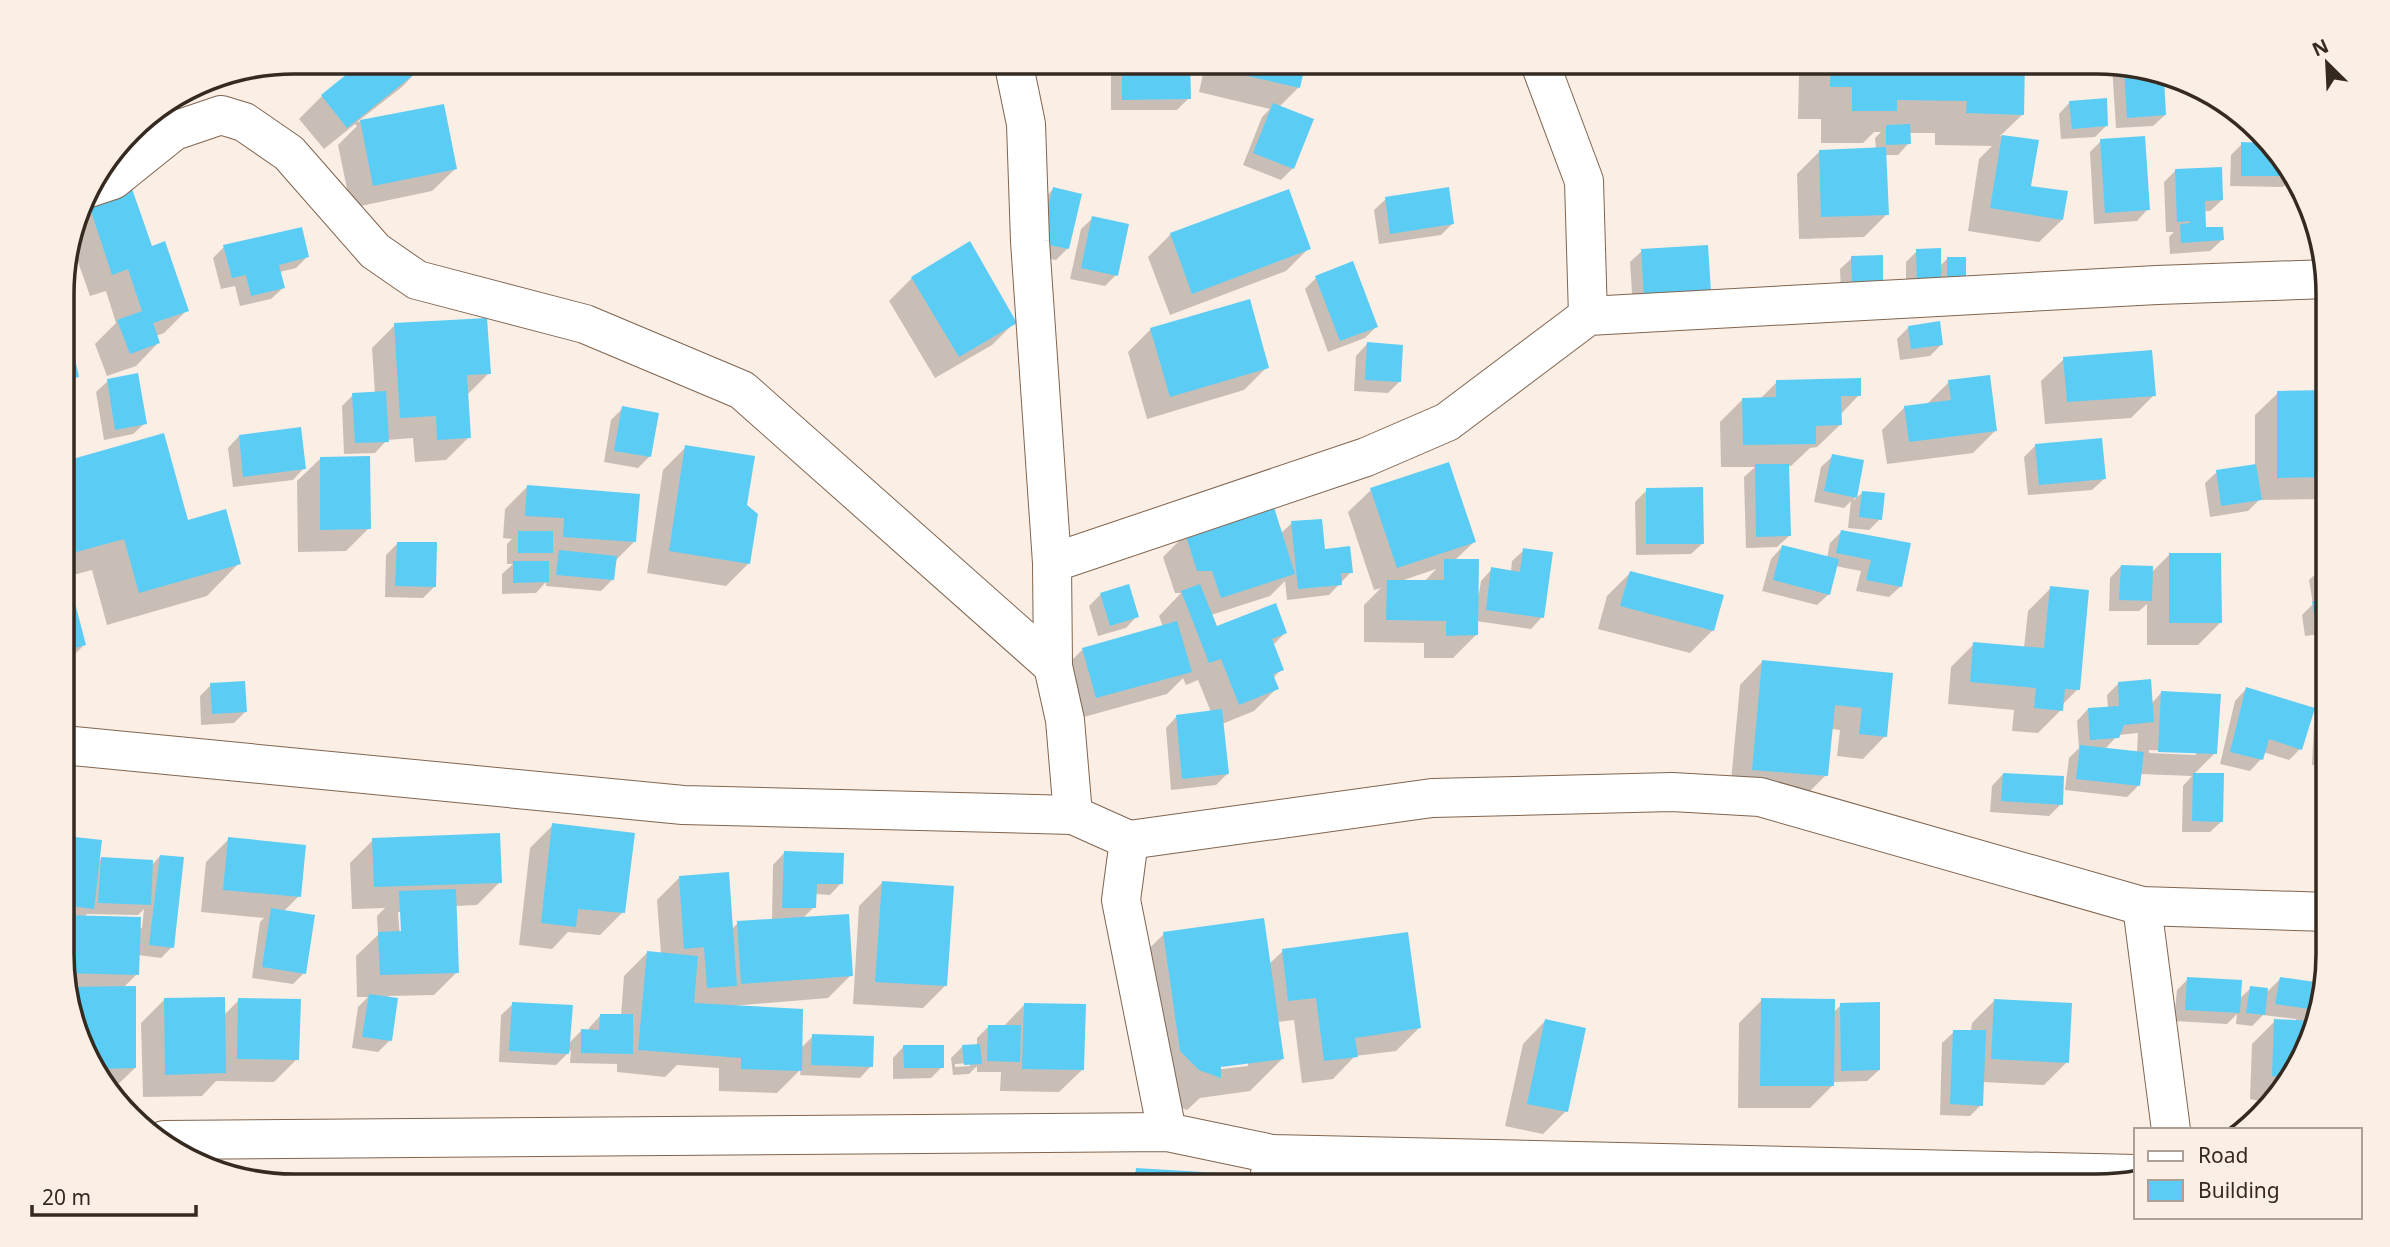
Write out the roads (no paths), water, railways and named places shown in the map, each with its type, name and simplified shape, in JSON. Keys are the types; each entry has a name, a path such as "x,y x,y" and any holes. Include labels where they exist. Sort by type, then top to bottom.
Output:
{"street":[{"path":"1016,74 1026,124 1030,241 1052,563 1053,666 1065,720 1073,815"},
{"path":"1544,74 1584,181 1588,316"},
{"path":"103,183 113,180 174,131 221,115 244,122 289,153 375,251 417,280 585,324 742,390 1053,666"},
{"path":"1052,563 1366,457 1447,422 1588,316 2157,285 2315,279"},
{"path":"74,746 683,805 1073,815 1129,840 1432,798 1672,792 1759,797 2142,906 2316,912"},
{"path":"1129,840 1121,900 1167,1132"},
{"path":"2142,906 2171,1128"},
{"path":"177,1140 1167,1132 1270,1170 1940,1173"}]}
